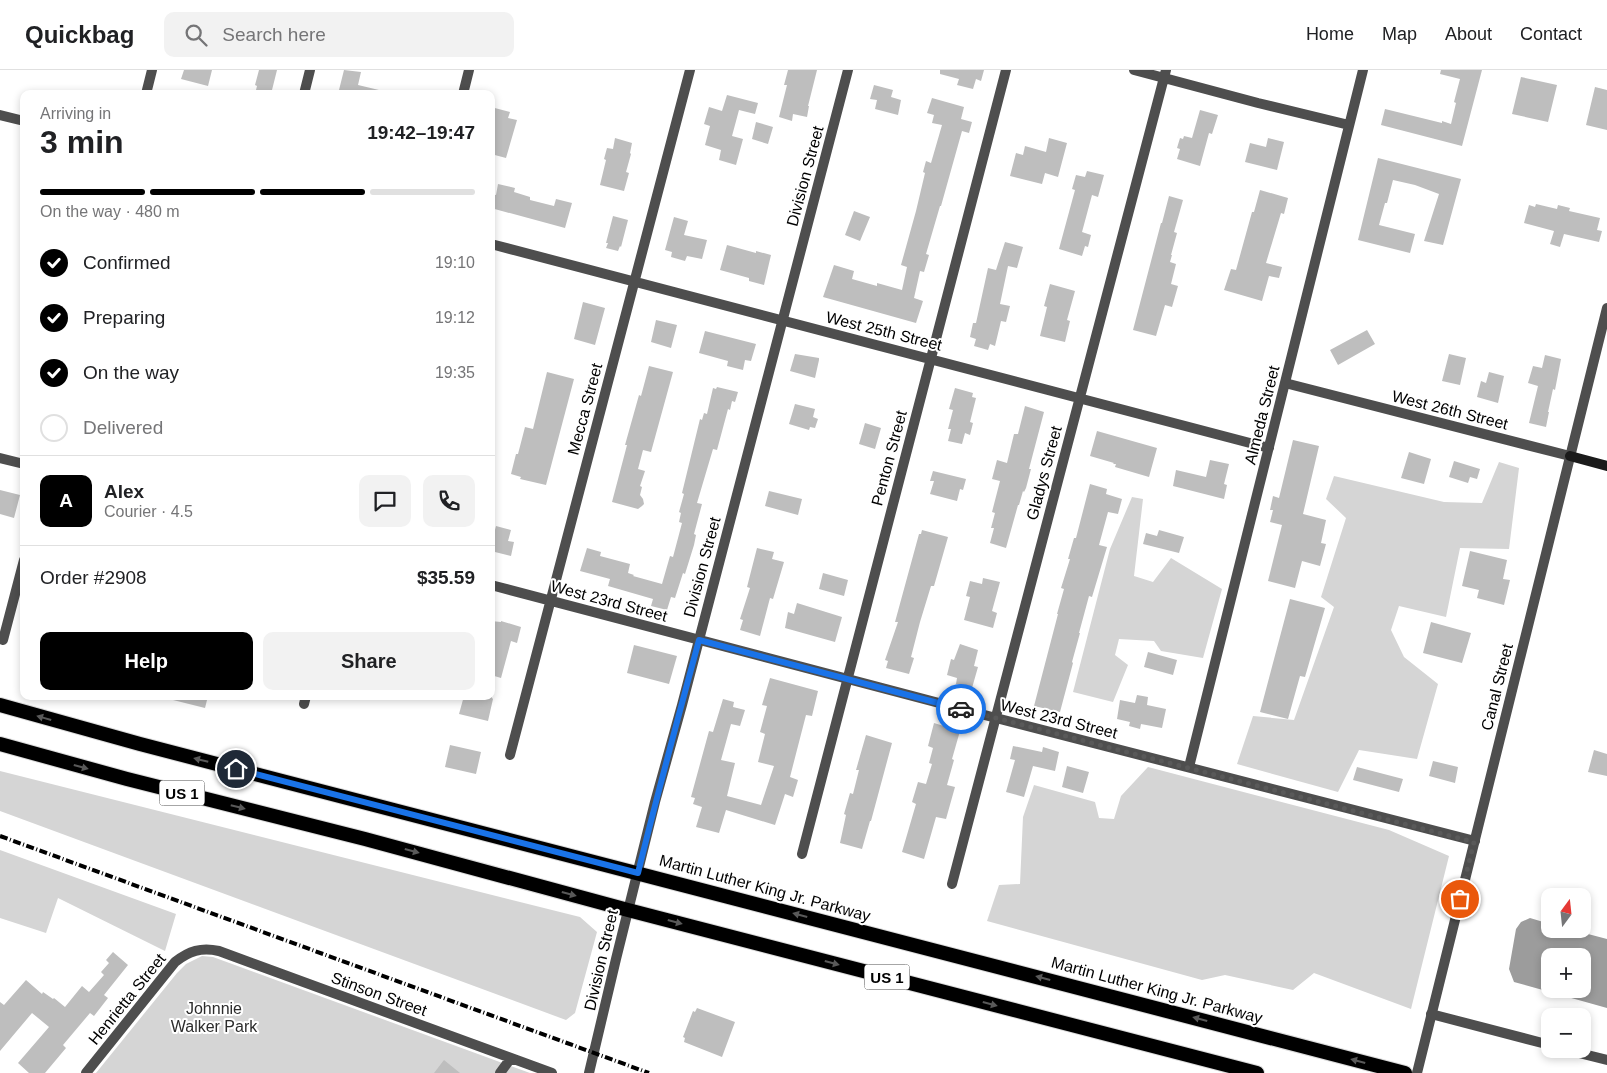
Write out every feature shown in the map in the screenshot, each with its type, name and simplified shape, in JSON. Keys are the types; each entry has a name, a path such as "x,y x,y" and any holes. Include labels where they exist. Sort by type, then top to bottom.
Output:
{"highway":[{"name":"Martin Luther King Jr. Parkway","path":"0,705 122,739 1405,1073"},
{"name":"US 1","path":"0,744 127,779 355,836 628,910 1257,1073"}],"main road":[{"name":"West 26th Street","path":"1570,456 1607,466"}],"street":[{"path":"147,90 152,70"},
{"path":"305,90 310,70"},
{"path":"464,90 470,70"},
{"name":"Mecca Street","path":"510,755 690,70"},
{"name":"Division Street","path":"589,1073 655,802 848,70"},
{"name":"Penton Street","path":"802,854 1006,70"},
{"path":"1134,70 1165,74 1258,103 1349,125"},
{"name":"Almeda Street","path":"1189,767 1362,70"},
{"name":"Gladys Street","path":"952,884 1165,74"},
{"path":"0,115 20,120"},
{"name":"West 25th Street","path":"495,245 1269,448"},
{"name":"Canal Street","path":"1417,1073 1607,308"},
{"name":"West 26th Street","path":"1285,383 1570,456"},
{"path":"0,458 20,463"},
{"path":"3,640 20,575"},
{"name":"West 23rd Street","path":"495,586 1474,842"},
{"name":"Stinson Street","path":"196,950 208,949 219,951 552,1073"},
{"name":"Henrietta Street","path":"86,1073 175,962 184,954 196,950"},
{"path":"1431,1014 1541,1043"},
{"path":"1591,1056 1607,1060"},
{"path":"500,1073 511,1058"}],"green space":[{"path":"1499,462 1519,468 1509,549 1460,548 1446,617 1399,606 1391,630 1404,657 1438,684 1417,759 1359,750 1338,792 1237,764 1253,716 1294,720 1334,607 1321,597 1346,518 1326,499 1334,476 1444,502 1482,503"},
{"path":"1132,497 1143,499 1134,576 1153,582 1171,558 1222,589 1203,658 1161,651 1154,641 1119,639 1115,655 1128,665 1113,702 1073,692 1110,549"},
{"path":"1148,767 1389,830 1449,856 1411,1009 1314,973 1293,990 1225,975 1202,980 987,921 999,885 1020,884 1023,817 1034,785 1095,802 1099,818 1114,819 1121,796"},
{"path":"0,771 580,917 597,932 575,1013 566,1020 0,811"},
{"path":"0,850 176,914 165,951 58,898 46,933 0,918"},
{"name":"Johnnie Walker Park","path":"202,956 213,957 530,1073 96,1073 177,973 186,964"}],"shaded area":[{"path":"1530,918 1541,921 1541,938 1591,938 1591,935 1607,939 1607,1008 1571,998 1591,998 1591,948 1541,948 1541,990 1514,982 1509,969 1516,929 1521,922"}],"building":[{"path":"184,70 212,70 208,86 181,79"},
{"path":"259,70 277,70 272,90 256,90 257,86 255,85"},
{"path":"344,70 361,72 358,85 379,90 339,90"},
{"path":"788,70 817,70 807,117 793,114 792,121 779,117 787,85 784,85"},
{"path":"940,70 984,70 981,81 976,79 973,89 957,85 959,79 940,74"},
{"path":"1441,70 1482,70 1462,146 1381,125 1385,109 1451,124 1460,79 1440,74"},
{"path":"1521,77 1557,85 1548,122 1512,114"},
{"path":"874,85 893,90 891,97 901,100 898,115 875,109 877,100 870,99"},
{"path":"1595,87 1607,90 1607,130 1586,125"},
{"path":"727,95 758,103 755,114 739,110 732,136 743,139 736,165 719,160 721,150 705,145 710,126 704,124 709,107 722,111"},
{"path":"932,98 964,107 961,119 972,122 969,133 962,131 926,254 929,255 924,272 920,271 914,298 923,301 916,323 823,297 834,265 854,271 852,279 902,290 907,267 901,265 925,173 923,172 926,161 931,163 942,125 932,123 934,115 927,113"},
{"path":"495,108 510,112 508,118 517,120 506,158 495,155"},
{"path":"1200,110 1218,115 1212,134 1209,133 1200,166 1177,159 1180,149 1177,148 1180,138 1183,139 1184,136 1192,138"},
{"path":"756,122 773,127 768,144 752,139"},
{"path":"615,138 632,143 626,172 629,173 624,191 600,185 607,148 613,149"},
{"path":"1049,138 1067,143 1058,177 1045,173 1042,184 1010,176 1016,153 1023,155 1025,146 1046,152"},
{"path":"1268,138 1284,142 1277,170 1245,162 1250,143 1266,147"},
{"path":"1378,158 1461,179 1443,245 1424,241 1439,194 1415,185 1393,180 1379,225 1415,234 1410,253 1358,240"},
{"path":"1087,171 1104,175 1098,197 1092,195 1082,232 1091,235 1088,247 1085,246 1082,256 1059,249 1075,190 1072,189 1076,175 1085,177"},
{"path":"498,184 515,188 514,192 530,197 530,200 554,206 556,199 572,203 565,228 495,209"},
{"path":"1260,190 1288,198 1284,214 1281,213 1266,263 1282,267 1279,278 1269,276 1262,301 1224,290 1231,269 1236,270"},
{"path":"1169,196 1183,200 1174,232 1177,233 1170,262 1176,264 1171,284 1178,286 1172,307 1165,305 1156,336 1133,330"},
{"path":"1536,204 1557,209 1558,205 1570,208 1569,211 1600,218 1597,230 1602,231 1599,242 1564,234 1560,247 1550,244 1554,231 1524,223 1529,205 1535,207"},
{"path":"854,211 870,217 860,241 845,235"},
{"path":"613,216 628,220 621,247 618,251 606,248"},
{"path":"674,217 688,221 684,235 707,240 702,259 687,256 685,261 671,257 672,252 665,250"},
{"path":"1005,242 1023,247 1017,268 1008,266 1000,304 1010,306 1006,322 1001,321 995,346 990,344 988,350 974,346 976,339 970,337 973,323 976,323 988,268 996,270"},
{"path":"727,245 771,255 764,285 749,281 749,278 720,270"},
{"path":"1050,284 1075,291 1067,320 1070,321 1065,342 1040,336 1047,307 1044,306"},
{"path":"583,302 605,308 595,345 574,339"},
{"path":"656,320 677,325 671,348 651,342"},
{"path":"1367,330 1375,344 1338,365 1330,350"},
{"path":"705,331 756,344 751,361 745,360 743,370 727,366 728,361 699,353"},
{"path":"795,354 819,358 815,378 790,371"},
{"path":"1449,354 1466,358 1460,385 1442,381"},
{"path":"1545,355 1561,359 1546,427 1529,423 1538,386 1528,383 1533,366 1542,368"},
{"path":"649,366 673,372 651,452 643,450 638,469 645,471 640,486 642,487 640,495 644,504 638,509 612,502 627,445 625,445"},
{"path":"547,372 574,379 546,485 520,479 521,477 511,474 525,427 533,429"},
{"path":"1489,372 1504,376 1498,403 1477,397 1481,381 1486,383"},
{"path":"717,387 738,392 735,402 732,401 730,410 728,409 717,450 713,449 697,503 702,504 694,534 696,535 694,545 685,574 683,573 675,598 671,597 667,610 651,606 653,599 608,586 610,579 580,571 587,548 601,552 600,556 630,564 628,573 633,576 662,584 670,556 673,557 682,523 679,522 681,513 679,512 684,494 682,493 700,419 702,420 704,413 707,414 713,388 716,389"},
{"path":"955,388 973,393 972,397 976,398 970,422 973,423 970,435 965,433 962,444 948,441 951,429 948,429 953,410 949,409"},
{"path":"795,404 815,409 813,417 818,419 815,428 810,427 809,430 789,424"},
{"path":"1025,406 1044,412 1026,488 1018,505 1006,548 990,543 995,513 992,512 1000,481 992,479 997,460 1007,463 1014,434 1018,434"},
{"path":"865,423 881,428 875,449 859,444"},
{"path":"1097,431 1157,448 1149,477 1115,467 1116,464 1114,463 1090,456"},
{"path":"1293,440 1319,446 1303,514 1326,520 1321,543 1326,544 1320,566 1302,561 1295,588 1268,581 1282,525 1270,522 1273,510 1270,510 1273,496 1279,498"},
{"path":"1409,452 1431,459 1424,484 1401,478"},
{"path":"1210,460 1229,464 1224,484 1227,485 1224,499 1173,486 1176,470 1206,477"},
{"path":"1454,461 1480,469 1477,479 1470,477 1468,483 1449,477"},
{"path":"933,471 966,479 963,490 960,489 957,501 930,494 934,481 930,481"},
{"path":"1090,484 1107,489 1106,494 1122,499 1118,514 1108,512 1099,545 1107,547 1092,597 1089,596 1060,712 1034,706 1064,589 1061,588 1070,559 1068,559 1074,538 1076,538"},
{"path":"0,490 20,495 14,518 0,514"},
{"path":"769,491 802,499 798,515 765,506"},
{"path":"496,526 511,530 508,541 514,542 511,556 495,552"},
{"path":"922,530 948,537 934,586 931,586 920,622 911,657 914,658 909,674 886,668 888,661 885,660 898,622 895,622 919,534 921,534"},
{"path":"1159,530 1184,537 1179,553 1143,544 1146,533 1157,536"},
{"path":"757,548 774,552 772,559 784,562 773,599 770,598 760,636 740,630 743,620 740,619 750,588 747,587"},
{"path":"1470,551 1507,560 1503,579 1510,580 1504,605 1477,598 1479,590 1462,586"},
{"path":"823,573 848,580 844,596 819,589"},
{"path":"983,578 1000,582 992,611 997,613 993,628 964,620 970,597 966,596 970,581 982,584"},
{"path":"1290,599 1325,608 1305,677 1300,676 1288,719 1260,712"},
{"path":"797,603 842,617 835,642 785,628 788,612 794,614"},
{"path":"495,621 501,621 521,627 517,643 511,641 501,678 495,676"},
{"path":"1431,622 1471,633 1462,663 1423,653"},
{"path":"960,644 978,650 974,666 978,667 972,688 956,684 957,678 947,675 951,659 954,660"},
{"path":"634,645 677,656 669,684 627,673"},
{"path":"1148,652 1177,660 1173,675 1144,667"},
{"path":"770,678 818,691 812,716 806,715 790,777 798,780 793,797 785,794 775,825 726,810 719,833 696,827 702,807 693,804 695,798 691,797 709,731 713,732 723,699 734,702 733,707 745,710 740,726 731,724 721,760 735,763 727,796 761,805 774,766 758,762 765,734 760,732 767,706 762,705"},
{"path":"1137,695 1148,697 1147,705 1166,709 1162,728 1141,724 1140,729 1129,726 1130,722 1117,719 1120,700 1135,703"},
{"path":"173,700 207,700 205,708"},
{"path":"463,700 493,700 488,721 459,714"},
{"path":"934,723 960,731 947,785 955,787 946,819 936,817 924,859 902,852 916,804 912,802 918,782 926,784 932,764 929,763 933,748 928,746"},
{"path":"866,735 892,743 862,849 840,843 846,815 844,814 850,793 853,794 859,770 856,770"},
{"path":"450,745 481,752 476,774 445,767"},
{"path":"1013,746 1042,752 1043,747 1059,752 1055,771 1033,766 1024,797 1006,792 1015,760 1010,759"},
{"path":"1594,750 1607,754 1607,776 1588,772"},
{"path":"1433,761 1458,767 1455,783 1429,776"},
{"path":"1067,766 1089,772 1083,793 1062,787"},
{"path":"1357,767 1403,779 1399,792 1353,780"},
{"path":"113,952 128,965 104,995 108,998 94,1016 90,1013 63,1045 66,1048 45,1073 29,1073 18,1063 49,1027 32,1013 0,1051 0,1002 4,1005 26,980 42,994 43,992 54,998 65,1007 82,986 89,992 104,975 101,972 109,963 106,960"},
{"path":"697,1008 735,1022 722,1057 684,1042 685,1038 683,1037 693,1011 695,1012"},
{"path":"444,1060 460,1073 434,1073"}],"railway":[{"path":"0,836 649,1073"}],"way so far":[{"path":"961,709 1474,842 1460,899"}],"route":[{"path":"236,769 638,873 655,802 699,640 961,709"}]}
